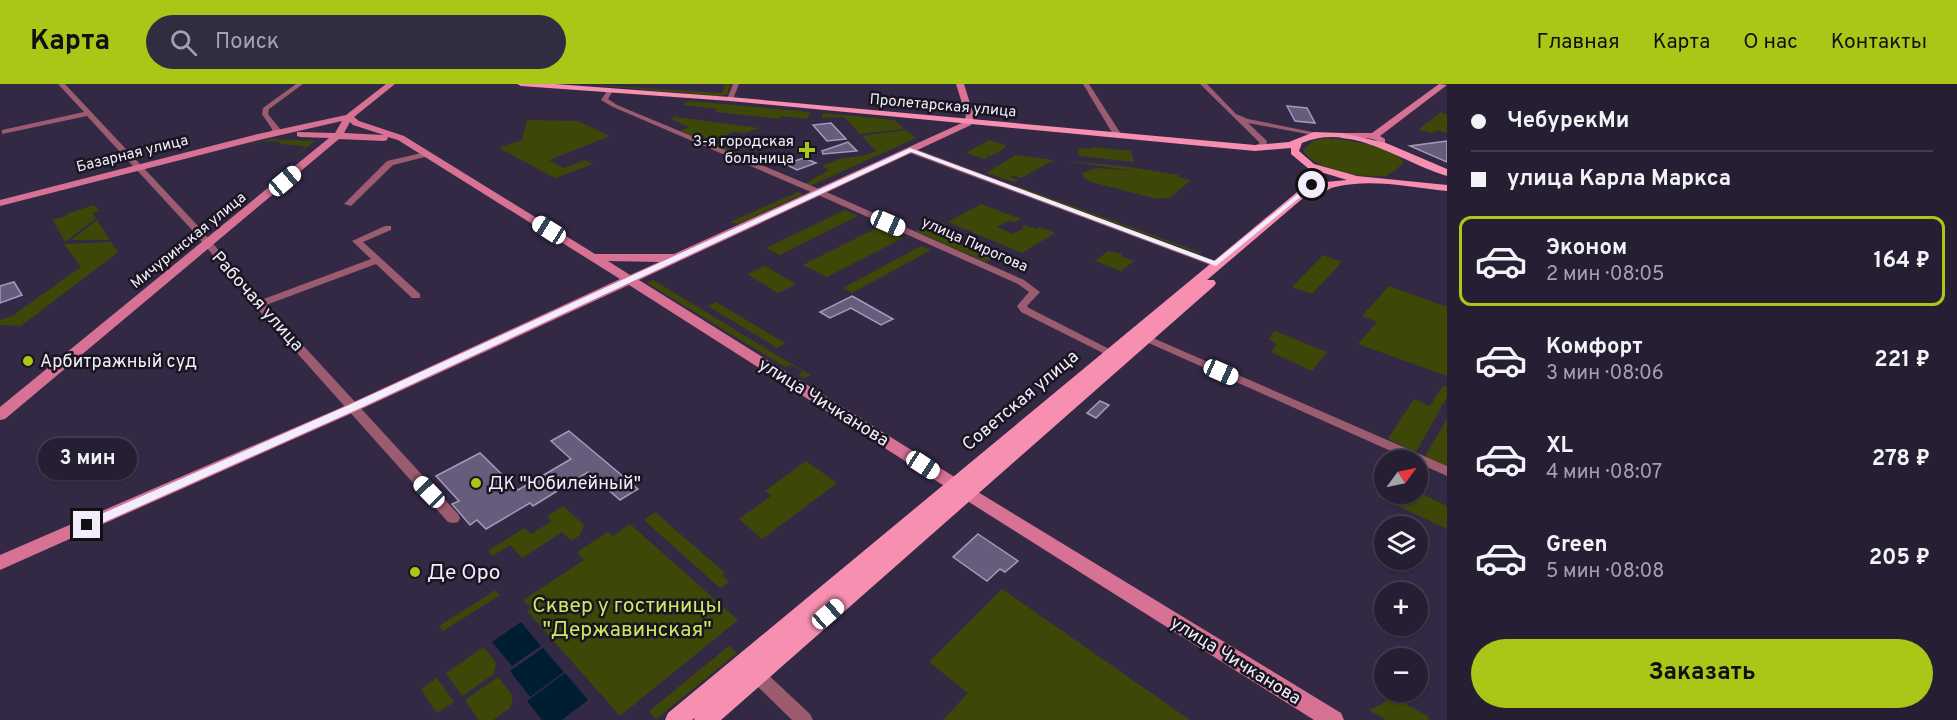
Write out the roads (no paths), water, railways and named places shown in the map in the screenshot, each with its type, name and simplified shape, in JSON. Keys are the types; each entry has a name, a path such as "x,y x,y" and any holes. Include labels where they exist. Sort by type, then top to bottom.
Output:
{"main road":[{"name":"Мичуринская улица","path":"0,416 338,135 349,117 391,84"},
{"name":"Пролетарская улица","path":"521,84 730,99 1255,148"},
{"path":"0,563 352,408 821,193 970,122 960,84"},
{"path":"1374,136 1444,84"},
{"path":"273,134 349,117"},
{"name":"улица Чичканова","path":"349,117 356,123 395,135 1333,720"},
{"path":"273,134 338,135 385,138 405,142"},
{"name":"Базарная улица","path":"0,203 273,134"},
{"path":"1255,148 1298,143 1307,137 1323,135 1374,136 1394,150"},
{"path":"1342,136 1394,150 1447,173"},
{"path":"1298,143 1294,152 1310,166"},
{"path":"1255,148 1335,175 1366,181 1447,188"},
{"path":"1383,182 1403,177 1415,163 1412,158"},
{"name":"Советская улица","path":"676,720 961,489 1111,353 1222,266 1312,185 1320,174 1310,166"},
{"path":"705,720 961,489 1146,338 1222,266 1322,188 1330,184 1366,181"},
{"path":"592,257 646,259 680,257"}],"street":[{"name":"Рабочая улица","path":"61,84 453,518"},
{"path":"273,134 276,129 265,114 266,108 300,84"},
{"path":"730,99 736,84"},
{"path":"1086,84 1117,134"},
{"path":"1203,84 1263,141 1263,145 1255,148"},
{"name":"улица Пирогова","path":"611,89 604,100 615,106 821,193 1021,282 1035,292 1022,306 1025,310 1111,353"},
{"path":"0,124 6,134 86,114"},
{"path":"1234,115 1252,123 1323,135"},
{"path":"910,150 1222,266"},
{"path":"348,204 390,163 426,154"},
{"path":"388,228 357,241 416,296"},
{"path":"260,304 376,261"},
{"path":"1146,338 1447,471"},
{"path":"757,675 804,720"}],"water":[{"path":"521,622 541,646 512,666 492,642"},
{"path":"543,648 564,672 530,697 510,671"},
{"path":"565,673 588,700 562,720 542,720 527,701"}],"place":[{"name":"3-я городская больница","path":"807,150"},
{"name":"Арбитражный суд","path":"28,361"},
{"name":"ДК \"Юбилейный\"","path":"476,483"},
{"name":"Де Оро","path":"415,572"}],"park label":[{"name":"Сквер у гостиницы \"Державинская\"","path":"627,617"}]}
